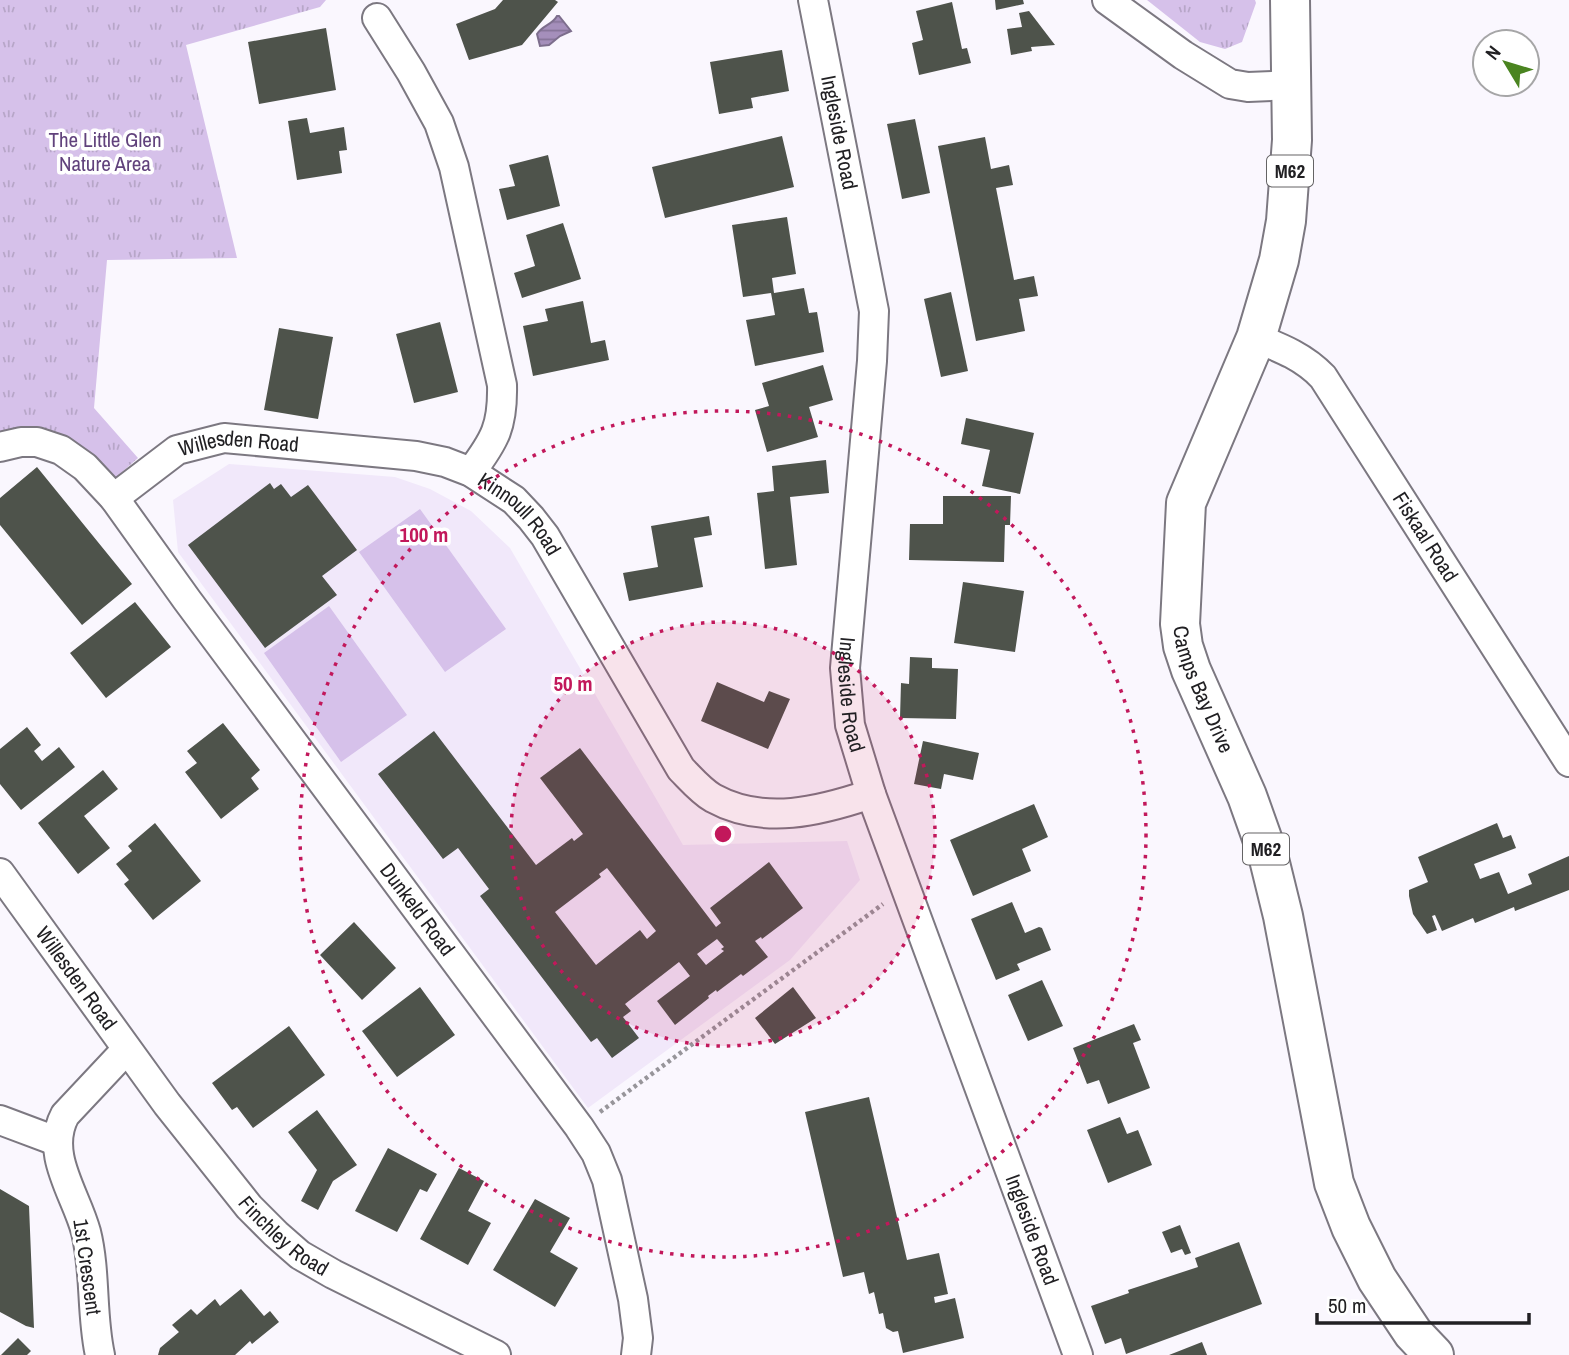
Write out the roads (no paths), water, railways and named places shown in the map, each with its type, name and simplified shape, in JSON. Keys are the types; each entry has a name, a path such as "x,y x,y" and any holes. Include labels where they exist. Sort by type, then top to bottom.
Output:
{"main road":[{"name":"Camps Bay Drive","path":"1290,0 1292,140 1286,221 1279,260 1256,338 1186,503 1180,624 1183,646 1191,670 1247,796 1268,855 1283,916 1334,1183 1351,1227 1377,1279 1413,1334 1434,1355"}],"street":[{"name":"Ingleside Road","path":"813,0 874,311 845,668 850,725 871,794 1078,1355"},
{"path":"1107,0 1183,55 1230,84 1248,87 1292,85"},
{"name":"Kinnoull Road","path":"377,18 439,123 454,167 502,385 503,411 496,435 471,472 514,500 545,536 681,769 711,797 729,805 766,814 811,812 871,794"},
{"name":"Fiskaal Road","path":"1256,338 1293,353 1312,365 1323,377 1569,762"},
{"name":"Willesden Road","path":"114,498 177,450 224,438 416,456 445,462 471,472"},
{"path":"0,447 20,442 37,442 61,450 85,467 114,498"},
{"name":"Dunkeld Road","path":"114,498 596,1153 607,1180 633,1299 638,1338 636,1355"},
{"name":"Willesden Road","path":"0,873 126,1050"},
{"path":"0,1120 56,1141 58,1128 65,1115 126,1050"},
{"name":"Finchley Road","path":"126,1050 249,1207 300,1255 496,1355"},
{"name":"1st Crescent","path":"56,1141 62,1167 87,1235 100,1355"}],"park label":[{"name":"The Little Glen Nature Area","path":"105,152"}]}
